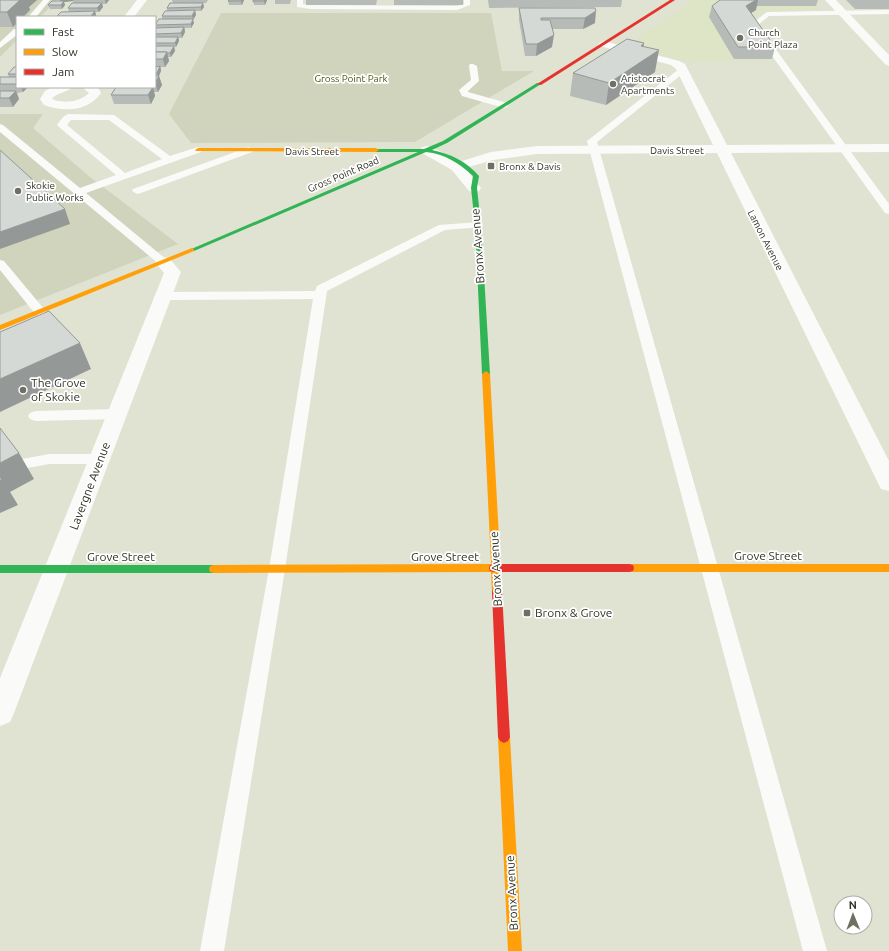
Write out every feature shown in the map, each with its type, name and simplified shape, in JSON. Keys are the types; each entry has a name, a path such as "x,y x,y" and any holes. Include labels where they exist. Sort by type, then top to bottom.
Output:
{"street":[{"path":"130,16 142,0"},
{"name":"Gross Point Road","path":"0,328 163,262 445,142 673,0"},
{"path":"830,0 889,62"},
{"path":"604,44 675,63 681,67 682,71"},
{"name":"Lamon Avenue","path":"682,71 889,483"},
{"path":"63,88 51,92 46,99 48,102 58,105 89,100 95,93 94,90 90,88"},
{"name":"Davis Street","path":"467,164 491,156 531,150 889,148"},
{"name":"Davis Street","path":"198,150 427,150"},
{"path":"427,150 452,155 467,164"},
{"path":"427,150 457,167 474,188"},
{"name":"Bronx Avenue","path":"467,164 476,176 474,188 478,224 515,951"},
{"name":"Lavergne Avenue","path":"0,713 173,272 163,262"},
{"name":"Grove Street","path":"0,569 889,568"}],"lane":[{"path":"33,16 47,0"},
{"path":"300,0 299,6 305,7 426,8 462,7 467,5 467,0"},
{"path":"889,12 767,14 754,25 889,211"},
{"path":"0,46 16,33"},
{"path":"473,66 475,80 463,90 465,94 504,105"},
{"path":"682,71 592,140 815,951"},
{"path":"123,176 62,124 68,117 111,117 169,160"},
{"path":"0,126 163,262"},
{"path":"79,192 198,150"},
{"path":"137,191 249,150"},
{"path":"212,951 277,569 321,288 443,227 478,224"},
{"path":"0,264 40,312"},
{"path":"164,296 320,295"},
{"path":"35,416 118,414"},
{"path":"22,464 49,459 100,459"}],"shaded area":[{"name":"Church Point Plaza","path":"693,0 811,0 820,10 763,11 750,22 773,60 687,62 628,45"}],"green space":[{"path":"0,0 57,0 41,16 16,16 16,41 0,57"},
{"name":"Gross Point Park","path":"221,13 491,13 502,71 534,71 415,142 191,143 169,114"},
{"path":"0,114 43,114 33,128 90,177 178,244 0,315"}],"building":[{"path":"0,0 20,0 7,12 0,12"},
{"path":"229,0 242,0 228,1"},
{"path":"254,0 265,0 253,1"},
{"path":"720,0 756,0 746,6 775,47 738,47 712,6"},
{"path":"52,1 64,1 61,5 48,5"},
{"path":"72,3 102,3 97,8 68,8"},
{"path":"170,3 203,3 201,7 167,8"},
{"path":"519,8 595,8 596,11 585,18 541,18 541,20 550,20 554,35 537,44 526,44"},
{"path":"195,10 192,16 162,16 165,11"},
{"path":"95,11 91,16 57,16 61,12"},
{"path":"159,19 193,19 191,24 156,25"},
{"path":"184,27 181,33 156,34 156,28"},
{"path":"156,37 178,37 175,43 156,43"},
{"path":"627,39 644,43 641,46 659,50 609,83 573,73"},
{"path":"156,46 174,46 170,53 156,52"},
{"path":"156,52 167,52 163,59 156,59"},
{"path":"160,66 157,73 156,73 156,67"},
{"path":"14,67 16,67 16,74 8,74"},
{"path":"0,77 16,77 16,84 0,84"},
{"path":"115,88 152,88 148,95 111,95"},
{"path":"0,91 16,91 9,98 0,98"},
{"name":"Skokie Public Works","path":"0,150 65,209 0,232"},
{"path":"49,311 80,343 0,379 0,332"},
{"path":"0,428 19,453 0,463"}],"traffic: fast":[{"path":"192,250 445,142 539,84"},
{"path":"376,150 417,150 442,154 454,158 476,176 474,188 478,225 486,374"},
{"path":"0,569 214,569"}],"traffic: slow":[{"path":"198,150 376,150"},
{"path":"0,328 192,250"},
{"path":"486,374 497,592"},
{"path":"214,569 494,568"},
{"path":"629,568 889,568"},
{"path":"504,737 515,951"}],"traffic: jam":[{"path":"539,84 673,0"},
{"path":"494,568 629,568"},
{"path":"497,592 504,737"}],"place":[{"name":"Church Point Plaza","path":"740,38"},
{"name":"Aristocrat Apartments","path":"613,84"},
{"name":"Bronx & Davis","path":"491,166"},
{"name":"Skokie Public Works","path":"18,191"},
{"name":"The Grove of Skokie","path":"23,390"},
{"name":"Bronx & Grove","path":"527,613"}]}
